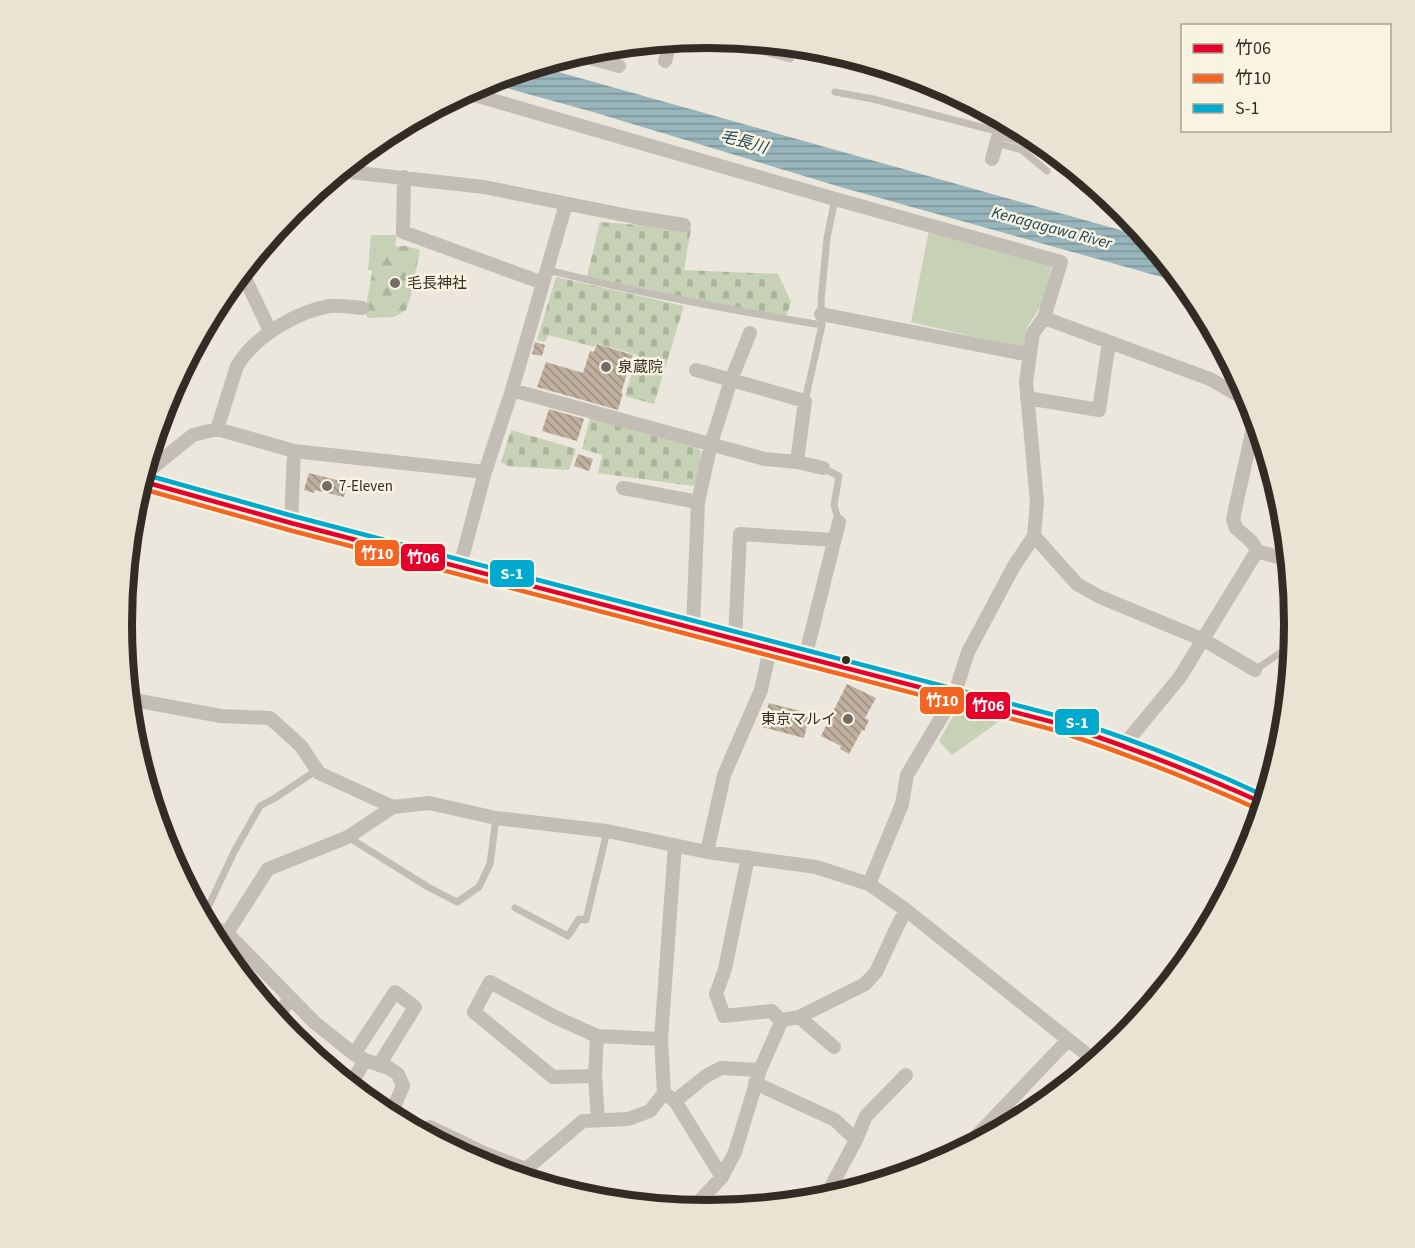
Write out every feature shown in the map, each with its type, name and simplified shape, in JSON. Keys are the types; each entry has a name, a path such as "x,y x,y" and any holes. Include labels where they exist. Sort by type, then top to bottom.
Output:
{"street":[{"path":"665,61 669,49"},
{"path":"594,59 619,66"},
{"path":"478,96 1061,262 1044,318 1033,333 1026,382 1037,502 1034,536 1014,566 968,652 954,696 907,775 902,804 869,884"},
{"path":"992,159 1000,132"},
{"path":"351,172 484,187 684,225"},
{"path":"404,177 403,232 545,277"},
{"path":"460,567 485,472 512,390 566,204"},
{"path":"246,281 270,331"},
{"path":"217,429 237,366 242,358 270,331 298,316 330,306 362,308"},
{"path":"1044,318 1210,379 1235,393"},
{"path":"822,319 1030,356"},
{"path":"693,628 698,502 711,444 731,380 750,333"},
{"path":"1028,398 1099,410 1109,342"},
{"path":"696,370 806,401 797,462"},
{"path":"512,390 765,459 797,462 823,468"},
{"path":"154,467 193,435 217,429 294,451 485,472"},
{"path":"1251,435 1233,519 1236,528 1252,542 1257,551 1280,558"},
{"path":"291,523 294,451"},
{"path":"149,483 291,523 1060,724 1124,745 1256,800"},
{"path":"622,488 698,502"},
{"path":"805,658 839,522"},
{"path":"735,639 740,534 834,540"},
{"path":"1034,536 1077,584 1100,597 1204,640 1254,670"},
{"path":"1124,745 1180,677 1257,551"},
{"path":"707,852 724,775 761,690 770,649"},
{"path":"136,701 221,716 270,718 301,746 319,773 393,807"},
{"path":"227,933 268,869 348,837 393,807 429,803 496,818 607,831 707,852 816,867 869,884 906,910 1088,1056"},
{"path":"675,845 661,1039 669,1097 722,1177"},
{"path":"748,857 724,969 716,994 724,1016 772,1011 782,1020 799,1017 865,984 876,972 906,910"},
{"path":"220,930 227,933 314,1022 359,1057 398,1074 404,1086 394,1107"},
{"path":"595,1076 553,1077 474,1012 490,982 555,1017 597,1036 661,1039"},
{"path":"353,1077 359,1057 395,992 415,1007 379,1065"},
{"path":"282,1012 290,997"},
{"path":"799,1017 834,1047"},
{"path":"703,1200 722,1177 735,1152 755,1083 782,1020"},
{"path":"597,1036 595,1076 598,1120"},
{"path":"983,1130 1068,1040"},
{"path":"520,1168 525,1169 583,1121 628,1119 650,1111 669,1097 721,1068 760,1070"},
{"path":"831,1186 866,1116 906,1075"},
{"path":"755,1083 835,1120 856,1140"},
{"path":"428,1128 468,1148"}],"lane":[{"path":"764,51 790,58"},
{"path":"835,92 873,99 1000,132 1047,171"},
{"path":"806,401 822,319 821,301 827,238 835,199"},
{"path":"545,277 588,280 706,304 822,319"},
{"path":"823,468 839,476 834,505 839,522"},
{"path":"1254,670 1283,651"},
{"path":"207,909 234,852 260,806 317,770"},
{"path":"348,837 428,887 457,902 478,887 490,864 496,818"},
{"path":"515,908 568,936 579,919 586,920 607,831"}],"green space":[{"path":"600,222 691,229 684,270 778,274 791,302 786,317 587,276"},
{"path":"929,230 1051,266 1045,299 1026,329 1026,349 911,322"},
{"path":"371,235 397,235 390,271 368,270"},
{"path":"406,246 420,250 406,310 394,317 368,318 365,312 374,247"},
{"path":"556,277 684,306 654,404 625,396 637,355 596,343 595,347 548,335 545,342 537,340"},
{"path":"590,418 697,447 701,452 697,483 693,486 598,473 602,455 582,449"},
{"path":"511,430 576,449 569,470 508,466 501,462"},
{"path":"966,711 997,723 952,755 939,741 954,715"}],"water":[{"path":"551,70 1130,233 1168,279 837,186 502,87"}],"building":[{"path":"535,342 545,345 542,356 532,354"},
{"path":"597,344 633,355 618,410 537,387 546,362 583,373 590,351 594,352"},
{"path":"549,409 584,419 577,441 542,431"},
{"path":"578,454 593,459 589,471 574,466"},
{"path":"309,473 348,483 344,497 315,490 314,493 304,490"},
{"name":"東京マルイ","path":"847,684 876,698 865,718 869,720 864,731 862,730 849,754 840,749 841,746 821,736"},
{"path":"769,703 804,712 804,716 809,717 804,738 762,727"}],"transit line":[{"name":"S-1","path":"151,476 293,516 1062,717 1165,753 1258,793"},
{"name":"竹06","path":"149,483 291,523 1060,724 1163,761 1256,800"},
{"name":"竹10","path":"148,490 289,530 1058,731 1160,768 1254,807"}],"place":[{"name":"毛長神社","path":"395,283"},
{"name":"泉蔵院","path":"606,367"},
{"name":"7-Eleven","path":"327,486"},
{"name":"東京マルイ","path":"848,719"}],"water label":[{"name":"毛長川","path":"744,141"},
{"name":"Kenagagawa River","path":"1052,227"}]}
